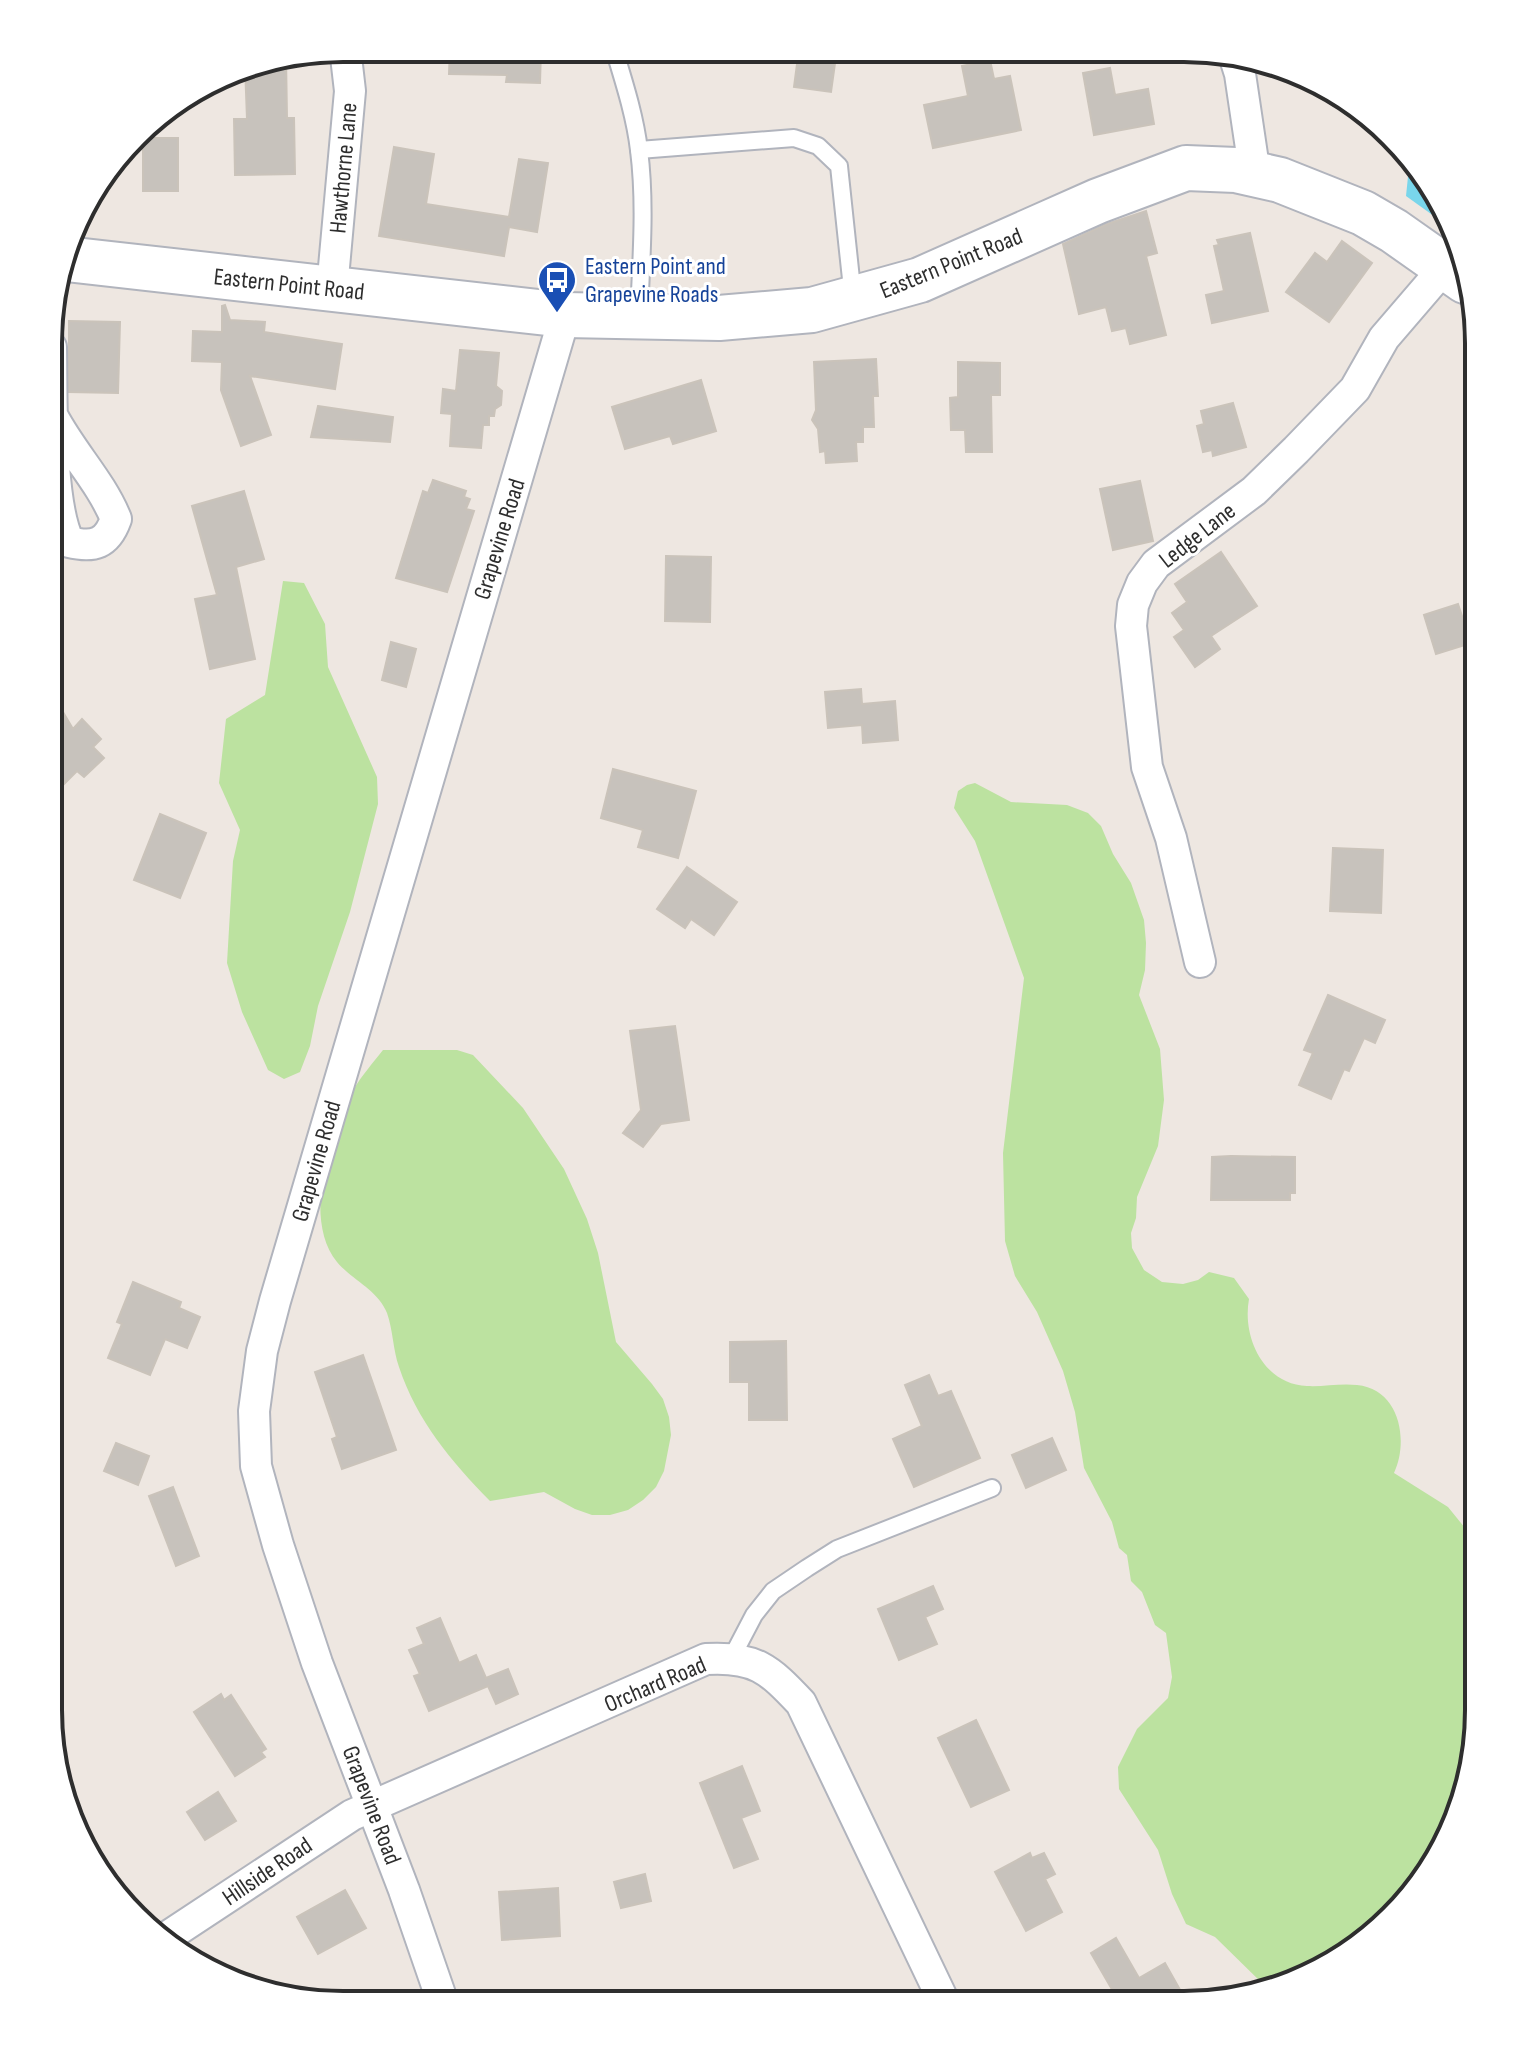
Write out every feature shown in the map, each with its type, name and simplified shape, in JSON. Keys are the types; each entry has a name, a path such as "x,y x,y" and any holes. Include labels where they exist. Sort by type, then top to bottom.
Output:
{"main road":[{"name":"Eastern Point Road","path":"75,260 565,315 719,318 812,310 932,275 1098,201 1186,168 1236,170 1280,180 1363,213 1455,274"}],"street":[{"name":"Hawthorne Lane","path":"332,289 350,91 347,63"},
{"path":"1238,67 1255,175"},
{"name":"Ledge Lane","path":"1200,962 1171,838 1147,767 1131,626 1133,605 1142,583 1156,564 1254,491 1355,389 1384,338 1455,274"},
{"name":"Grapevine Road","path":"439,1991 317,1663 278,1545 256,1466 254,1411 262,1351 275,1301 565,315"},
{"name":"Orchard Road","path":"373,1808 706,1659 732,1657 772,1671 801,1703 939,1991"},
{"name":"Hillside Road","path":"173,1933 352,1815 373,1808"}],"lane":[{"path":"618,63 639,150 642,224 639,316"},
{"path":"639,150 794,138 818,146 839,166 854,300"},
{"path":"732,1657 754,1615 773,1591 807,1568 837,1549 992,1488"}],"green space":[{"path":"283,581 304,583 325,624 328,667 377,777 378,804 350,912 318,1006 310,1046 300,1072 284,1079 268,1070 242,1012 227,963 233,861 240,830 219,783 226,719 265,695"},
{"path":"975,783 1011,802 1067,805 1088,813 1101,826 1113,854 1131,883 1144,920 1146,943 1145,970 1139,995 1160,1049 1164,1100 1158,1146 1137,1197 1136,1218 1131,1233 1132,1248 1144,1270 1162,1282 1183,1284 1198,1280 1209,1272 1234,1278 1249,1299 1249,1328 1253,1343 1267,1368 1278,1377 1307,1386 1357,1385 1383,1396 1392,1406 1400,1432 1401,1446 1394,1473 1448,1507 1464,1527 1463,1747 1444,1818 1418,1866 1383,1909 1325,1953 1292,1970 1259,1980 1215,1937 1186,1924 1172,1894 1158,1850 1119,1789 1118,1767 1137,1729 1168,1698 1172,1677 1166,1633 1155,1625 1142,1592 1131,1581 1127,1555 1119,1548 1112,1522 1084,1468 1075,1412 1063,1371 1037,1312 1015,1276 1005,1241 1003,1153 1024,978 975,841 954,808 958,791"},
{"path":"383,1050 457,1050 473,1055 523,1108 564,1169 587,1219 598,1253 616,1342 663,1399 669,1417 671,1435 664,1471 656,1487 628,1510 610,1515 592,1515 544,1492 490,1501 449,1455 415,1405 399,1367 383,1305 337,1262 327,1244 321,1223 320,1200 328,1151 354,1089"}],"water":[{"path":"1408,174 1436,217 1406,196"}],"building":[{"path":"797,62 835,62 831,92 794,87"},
{"path":"990,62 994,79 1010,76 1021,130 933,148 924,105 968,96 962,66"},
{"path":"449,63 541,63 540,83 506,82 507,75 449,74"},
{"path":"286,68 287,118 294,118 295,174 235,175 234,119 247,119 246,79"},
{"path":"1110,68 1115,95 1148,89 1154,124 1094,135 1083,73"},
{"path":"151,138 178,138 178,191 143,191 143,145"},
{"path":"394,147 434,154 426,204 509,217 519,159 548,163 537,232 509,227 504,256 379,236"},
{"path":"1146,211 1157,253 1146,256 1166,335 1130,344 1126,328 1112,331 1106,307 1079,314 1063,244"},
{"path":"1250,233 1268,311 1212,323 1206,295 1224,291 1214,246 1219,245 1217,240"},
{"path":"1342,241 1372,263 1329,322 1286,292 1315,253 1327,262"},
{"path":"225,305 230,320 265,322 264,332 342,344 335,389 250,376 271,435 241,446 221,390 222,362 192,361 193,331 222,332 222,306"},
{"path":"69,321 120,322 118,393 69,392"},
{"path":"460,350 499,353 496,386 502,391 501,405 495,409 494,416 489,416 489,425 483,425 481,448 450,446 452,414 441,413 443,389 456,391"},
{"path":"876,359 878,396 873,396 874,427 863,427 863,442 856,442 857,461 826,463 825,451 820,452 818,429 812,420 816,410 814,362"},
{"path":"958,362 1000,363 1000,395 991,395 992,452 966,452 965,430 951,430 950,398 958,397"},
{"path":"701,380 716,431 673,444 670,436 625,449 612,407"},
{"path":"1233,403 1246,447 1213,456 1212,450 1203,452 1197,426 1204,424 1201,411"},
{"path":"318,406 393,417 390,442 311,437"},
{"path":"433,480 466,491 464,497 470,499 466,509 474,511 447,592 396,578 423,491 428,493"},
{"path":"1140,481 1153,541 1113,550 1100,489"},
{"path":"244,491 264,559 236,567 255,659 210,669 195,599 217,595 192,506"},
{"path":"1221,552 1257,606 1211,636 1220,649 1195,667 1174,637 1184,630 1172,613 1187,602 1175,584"},
{"path":"666,556 711,557 710,622 665,621"},
{"path":"1458,604 1465,624 1465,645 1436,654 1424,615"},
{"path":"391,642 416,649 406,687 382,680"},
{"path":"861,689 862,704 895,701 898,740 863,743 862,725 828,728 825,692"},
{"path":"62,710 73,729 82,719 101,739 93,747 104,758 84,777 77,771 62,786"},
{"path":"613,769 696,791 678,858 638,847 643,830 601,818"},
{"path":"160,814 206,833 180,898 134,880"},
{"path":"1333,848 1383,850 1381,913 1330,911"},
{"path":"687,867 737,902 714,935 691,919 685,928 657,909"},
{"path":"1328,995 1385,1020 1375,1043 1364,1038 1349,1071 1344,1069 1331,1099 1299,1085 1313,1053 1304,1050"},
{"path":"675,1026 689,1120 661,1124 643,1147 623,1133 641,1110 630,1031"},
{"path":"1212,1157 1295,1157 1295,1193 1290,1193 1290,1200 1211,1200"},
{"path":"133,1282 181,1302 179,1308 200,1317 187,1348 165,1339 150,1375 108,1358 122,1324 117,1322"},
{"path":"786,1341 787,1420 749,1420 749,1382 730,1382 730,1342"},
{"path":"363,1355 396,1450 342,1469 332,1439 337,1437 315,1372"},
{"path":"929,1375 938,1396 951,1391 980,1458 914,1487 893,1439 922,1426 905,1385"},
{"path":"1052,1438 1066,1470 1026,1488 1012,1455"},
{"path":"116,1443 149,1456 138,1485 104,1471"},
{"path":"173,1487 199,1556 176,1566 149,1496"},
{"path":"933,1586 943,1609 925,1617 937,1644 899,1660 878,1609"},
{"path":"440,1618 459,1663 476,1655 486,1678 508,1669 518,1694 496,1704 488,1686 429,1711 414,1676 420,1674 409,1650 424,1644 417,1628"},
{"path":"221,1694 224,1700 231,1695 266,1749 261,1752 265,1757 235,1776 194,1712"},
{"path":"976,1720 1009,1790 971,1807 938,1738"},
{"path":"742,1766 760,1811 741,1818 758,1859 734,1868 700,1783"},
{"path":"218,1792 236,1821 205,1840 187,1812"},
{"path":"1030,1853 1032,1858 1044,1853 1055,1874 1045,1879 1062,1912 1026,1931 995,1872"},
{"path":"645,1874 651,1901 621,1908 614,1882"},
{"path":"558,1888 560,1936 502,1940 499,1892"},
{"path":"345,1890 366,1928 318,1954 297,1917"},
{"path":"1116,1938 1139,1978 1165,1963 1181,1991 1113,1991 1091,1953"}],"place":[{"name":"Eastern Point and Grapevine Roads","path":"557,314"}]}
